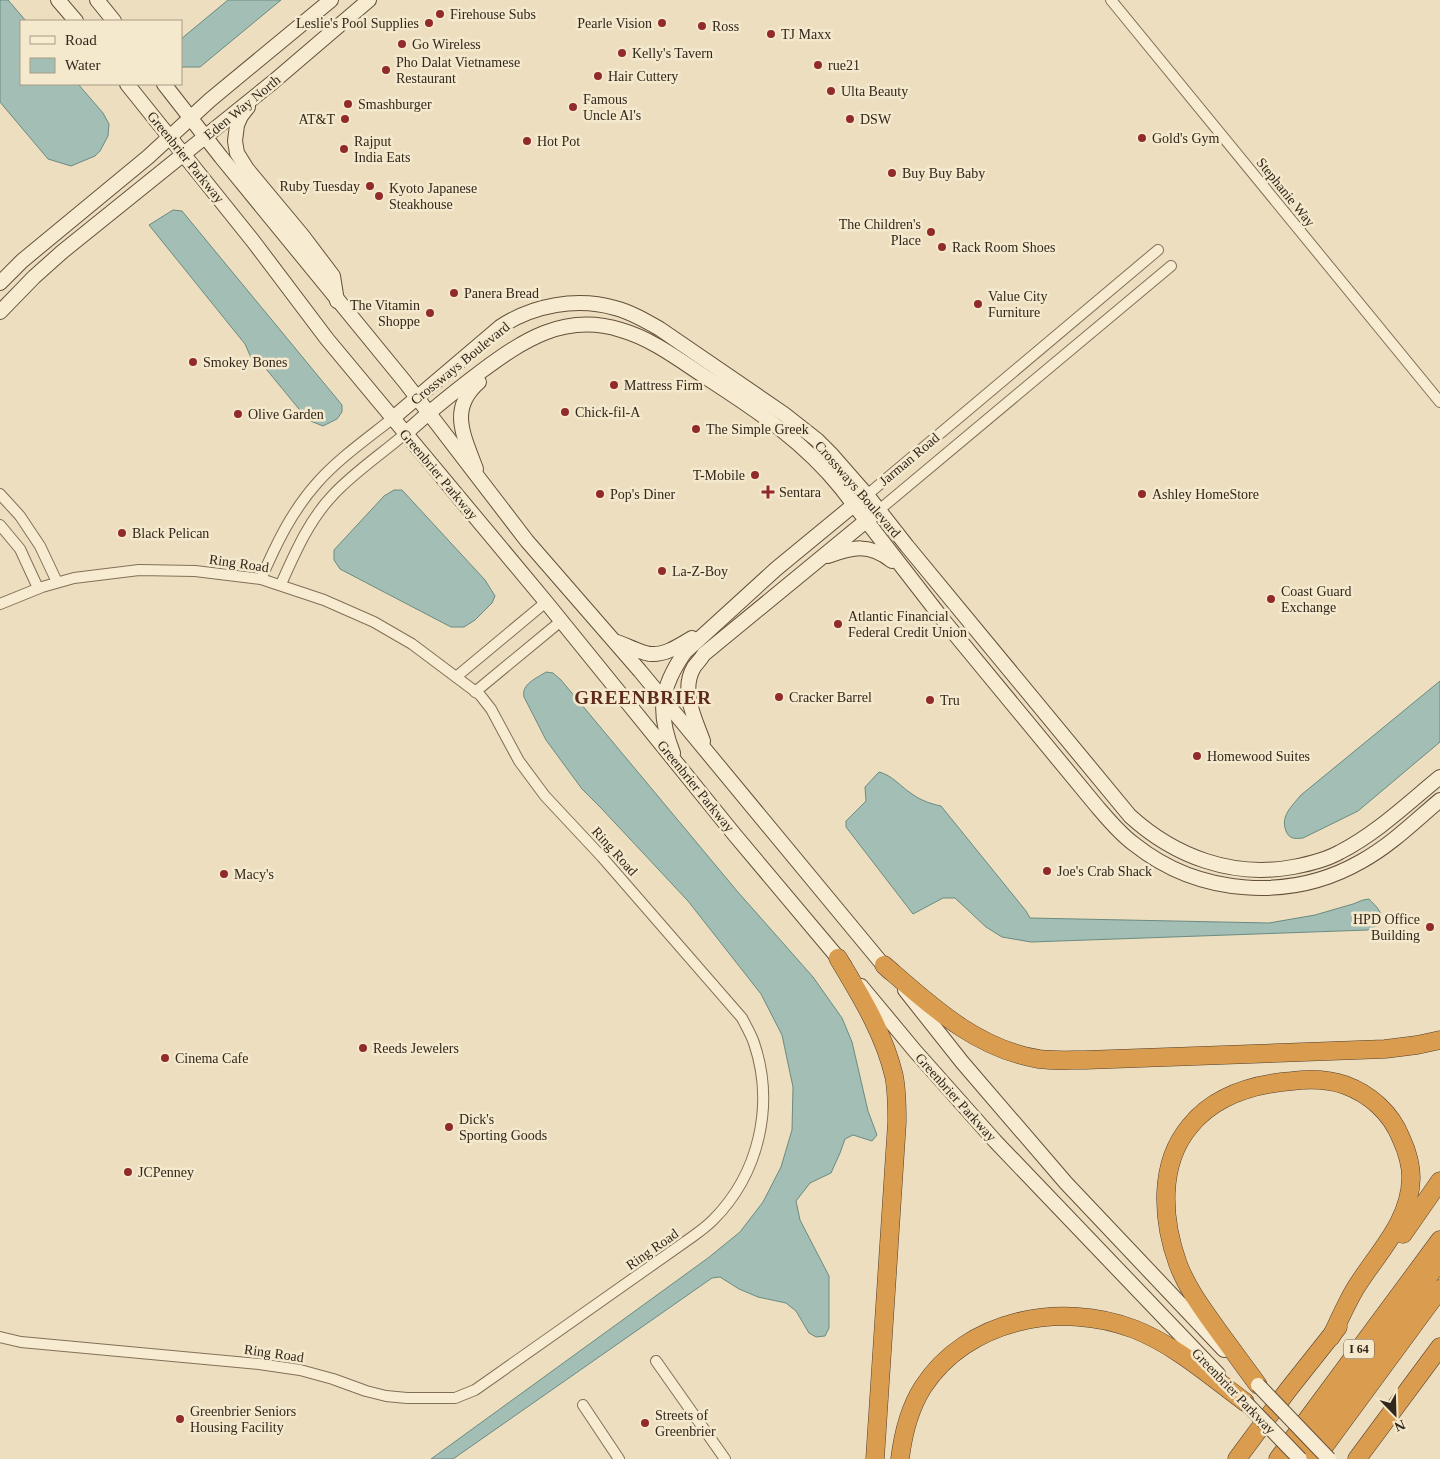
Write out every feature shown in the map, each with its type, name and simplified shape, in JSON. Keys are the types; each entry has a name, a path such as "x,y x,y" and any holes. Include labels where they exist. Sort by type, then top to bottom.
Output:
{"highway":[{"path":"838,958 871,1014 888,1056 894,1076 896,1097 897,1122 875,1459"},
{"path":"884,965 939,1012 974,1036 1012,1053 1039,1059 1085,1060 1385,1049 1440,1040"},
{"path":"1258,1385 1185,1282 1168,1228 1166,1205 1168,1172 1179,1143 1190,1126 1214,1104 1230,1095 1262,1084 1300,1080 1323,1080 1344,1085 1382,1107 1398,1129 1406,1149 1411,1178 1404,1214 1397,1229 1355,1289 1331,1337"},
{"path":"1237,1459 1288,1390 1331,1337 1440,1181"},
{"name":"I 64","path":"1278,1459 1440,1240"},
{"path":"1294,1459 1440,1261"},
{"path":"1315,1459 1440,1289"},
{"path":"1329,1459 1440,1309"},
{"path":"900,1459 908,1416 923,1387 938,1367 973,1340 999,1328 1042,1317 1080,1317 1132,1328 1153,1337 1178,1353 1245,1402"},
{"path":"1357,1459 1440,1346"}],"street":[{"path":"58,0 75,20"},
{"path":"97,0 113,20"},
{"name":"Eden Way North","path":"0,281 331,0"},
{"name":"Eden Way North","path":"0,312 34,277 62,252 255,97 370,0"},
{"name":"Stephanie Way","path":"1111,0 1440,402"},
{"name":"Greenbrier Parkway","path":"128,85 264,254 309,317 546,602 740,841 915,1052 990,1135 1300,1459"},
{"name":"Greenbrier Parkway","path":"165,85 204,137 417,398 533,548 663,698 962,1062 1066,1183 1329,1459"},
{"path":"255,97 241,116 237,125 235,140 237,153 247,169 329,270 333,276 337,302"},
{"name":"Jarman Road","path":"677,763 664,724 663,698 668,680 685,652 776,569 867,495 1158,250"},
{"name":"Jarman Road","path":"707,751 692,712 688,684 693,669 704,654 1171,266"},
{"name":"Crossways Boulevard","path":"262,579 284,528 313,487 328,471 500,327 521,315 549,306 567,303 586,303 615,308 642,318 792,420 817,440 867,495 1123,809 1143,828 1175,849 1210,863 1237,868 1266,870 1302,865 1338,853 1355,844 1440,777"},
{"name":"Crossways Boulevard","path":"281,584 306,533 325,504 340,488 446,398 527,340 566,326 582,324 604,326 650,342 767,418 814,457 827,470 960,641 1107,818 1149,856 1200,880 1218,884 1255,888 1293,886 1312,882 1347,869 1364,860 1399,835 1440,800"},
{"path":"481,481 462,429 462,406 471,389 501,357"},
{"path":"0,494 20,516 40,546 57,582"},
{"path":"0,525 20,549 38,588"},
{"path":"820,559 842,551 862,548 883,554 906,572"},
{"name":"Ring Road","path":"0,604 57,582 115,572 139,570 195,571 262,579 281,584 374,622 412,644 480,696 491,709 519,761 545,796 602,857 742,1018 754,1042 759,1063 763,1107 761,1128 750,1167 741,1184 712,1221 475,1390 455,1398 427,1399 386,1396 316,1374 268,1365 21,1342 0,1337"},
{"path":"456,677 546,602"},
{"path":"475,692 561,621"},
{"path":"615,641 645,653 658,654 679,646 712,626"},
{"path":"656,1361 725,1459"},
{"path":"583,1405 619,1459"}],"water":[{"path":"0,0 8,0 25,20 20,20 20,85 79,85 103,113 109,124 108,136 95,156 71,166 48,159 0,102"},
{"path":"228,0 281,0 200,67 182,67 182,38"},
{"path":"173,210 182,211 342,405 342,412 337,419 323,426 308,420 262,364 252,360 245,344 149,225"},
{"path":"394,490 402,490 485,580 495,596 492,603 475,620 464,627 451,627 340,569 334,560 334,550 384,496"},
{"path":"546,672 553,673 561,680 737,891 813,977 842,1018 852,1042 868,1111 877,1135 872,1141 853,1135 845,1139 831,1173 810,1183 796,1201 800,1220 829,1276 829,1328 825,1336 816,1337 809,1333 796,1311 786,1303 758,1297 739,1289 720,1277 712,1278 453,1459 431,1459 708,1258 740,1232 763,1202 781,1167 792,1130 793,1087 782,1035 761,994 688,901 582,789 546,740 524,697 524,692 527,685"},
{"path":"1440,681 1440,742 1358,811 1303,838 1289,836 1285,826 1286,816 1301,795"},
{"path":"879,772 892,778 918,798 941,806 1030,918 1269,923 1315,915 1369,899 1382,918 1378,925 1368,930 1031,942 1002,937 986,927 955,898 943,898 913,914 846,827 846,821 866,801 865,787"}],"place":[{"name":"Firehouse Subs","path":"440,14"},
{"name":"Leslie's Pool Supplies","path":"429,23"},
{"name":"Pearle Vision","path":"662,23"},
{"name":"Ross","path":"702,26"},
{"name":"TJ Maxx","path":"771,34"},
{"name":"Go Wireless","path":"402,44"},
{"name":"Kelly's Tavern","path":"622,53"},
{"name":"rue21","path":"818,65"},
{"name":"Pho Dalat Vietnamese Restaurant","path":"386,70"},
{"name":"Hair Cuttery","path":"598,76"},
{"name":"Ulta Beauty","path":"831,91"},
{"name":"Smashburger","path":"348,104"},
{"name":"Famous Uncle Al's","path":"573,107"},
{"name":"AT&T","path":"345,119"},
{"name":"DSW","path":"850,119"},
{"name":"Gold's Gym","path":"1142,138"},
{"name":"Hot Pot","path":"527,141"},
{"name":"Rajput India Eats","path":"344,149"},
{"name":"Buy Buy Baby","path":"892,173"},
{"name":"Ruby Tuesday","path":"370,186"},
{"name":"Kyoto Japanese Steakhouse","path":"379,196"},
{"name":"The Children's Place","path":"931,232"},
{"name":"Rack Room Shoes","path":"942,247"},
{"name":"Panera Bread","path":"454,293"},
{"name":"Value City Furniture","path":"978,304"},
{"name":"The Vitamin Shoppe","path":"430,313"},
{"name":"Smokey Bones","path":"193,362"},
{"name":"Mattress Firm","path":"614,385"},
{"name":"Chick-fil-A","path":"565,412"},
{"name":"Olive Garden","path":"238,414"},
{"name":"The Simple Greek","path":"696,429"},
{"name":"T-Mobile","path":"755,475"},
{"name":"Sentara","path":"768,492"},
{"name":"Pop's Diner","path":"600,494"},
{"name":"Ashley HomeStore","path":"1142,494"},
{"name":"Black Pelican","path":"122,533"},
{"name":"La-Z-Boy","path":"662,571"},
{"name":"Coast Guard Exchange","path":"1271,599"},
{"name":"Atlantic Financial Federal Credit Union","path":"838,624"},
{"name":"Cracker Barrel","path":"779,697"},
{"name":"Tru","path":"930,700"},
{"name":"Homewood Suites","path":"1197,756"},
{"name":"Joe's Crab Shack","path":"1047,871"},
{"name":"Macy's","path":"224,874"},
{"name":"HPD Office Building","path":"1430,927"},
{"name":"Reeds Jewelers","path":"363,1048"},
{"name":"Cinema Cafe","path":"165,1058"},
{"name":"Dick's Sporting Goods","path":"449,1127"},
{"name":"JCPenney","path":"128,1172"},
{"name":"Greenbrier Seniors Housing Facility","path":"180,1419"},
{"name":"Streets of Greenbrier","path":"645,1423"}],"district":[{"name":"GREENBRIER","path":"643,697"}]}
